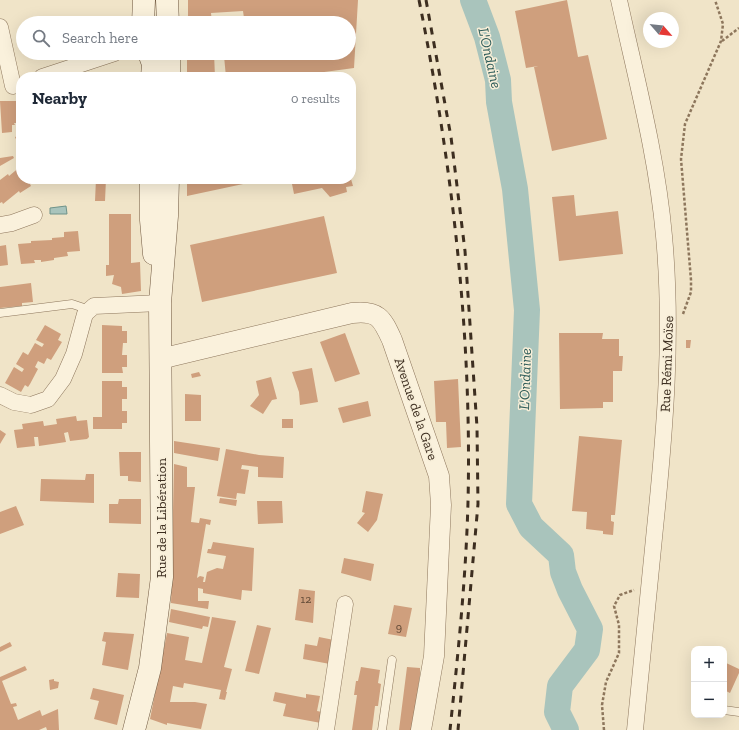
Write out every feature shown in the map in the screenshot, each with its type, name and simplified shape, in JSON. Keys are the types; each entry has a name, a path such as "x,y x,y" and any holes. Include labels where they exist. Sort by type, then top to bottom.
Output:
{"main road":[{"path":"143,16 144,0"},
{"path":"167,0 168,16"},
{"path":"151,60 153,64 152,72"},
{"path":"169,60 169,72"},
{"name":"Rue de la Libération","path":"151,184 151,220 160,303"},
{"name":"Rue de la Libération","path":"134,730 150,668 162,577 160,303 167,216 168,184"}],"street":[{"name":"Rue Rémi Moïse","path":"619,0 655,167 664,236 668,308 668,369 664,436 635,730"},
{"path":"0,27 11,87"},
{"path":"57,72 94,60"},
{"path":"0,225 12,224 34,215"},
{"path":"0,395 14,402 30,406 48,399 63,379 74,354 85,314 94,306 160,303"},
{"name":"Avenue de la Gare","path":"160,359 352,313 375,314 384,322 392,340 438,476 441,505 434,656 421,730"},
{"path":"326,730 345,604"}],"lane":[{"path":"0,313 72,304 90,310"},
{"path":"382,730 392,660"},
{"path":"727,710 739,712"}],"path":[{"path":"683,146 685,124 721,41 723,24 715,0"},
{"path":"721,41 739,28"}],"water":[{"path":"66,206 67,214 50,214 50,208"}],"building":[{"path":"188,0 358,0 356,34 356,16 244,16 243,11 211,13 211,16 188,16"},
{"path":"567,0 578,57 588,55 607,139 552,151 534,67 538,66 526,68 515,11"},
{"path":"187,60 214,60 215,72 187,72"},
{"path":"224,60 354,60 354,68 324,72 226,72"},
{"path":"0,101 16,101 16,123 14,123 15,125 12,125 12,132 2,133"},
{"path":"13,156 14,158 0,166 0,158"},
{"path":"16,170 16,184 30,184 31,186 20,193 19,191 3,204 2,202 0,203 0,180 8,174 9,176"},
{"path":"96,184 106,184 105,201 95,201"},
{"path":"187,184 243,184 187,196"},
{"path":"292,184 352,184 353,186 346,187 347,192 330,197 322,188 294,194"},
{"path":"574,195 576,216 618,211 623,254 559,261 552,197"},
{"path":"109,214 131,214 131,263 140,262 141,291 122,294 121,287 112,284 114,275 106,276 106,265 109,265"},
{"path":"324,216 337,273 202,302 190,245"},
{"path":"78,231 80,251 67,252 68,256 54,258 54,260 41,262 41,260 34,260 35,263 21,264 18,244 31,243 31,241 52,240 52,238 64,237 64,232"},
{"path":"6,245 8,265 0,266 0,246"},
{"path":"31,283 33,302 22,303 22,306 0,308 0,287"},
{"path":"45,325 61,334 58,340 62,342 51,360 47,358 44,364 38,361 35,367 38,369 30,384 28,387 25,385 21,392 5,383 14,367 22,372 24,369 16,364 23,352 28,355 35,343 42,347 44,344 36,340"},
{"path":"102,325 122,326 122,331 127,331 127,343 123,343 122,355 127,355 127,367 122,367 123,373 102,373"},
{"path":"345,333 360,374 335,382 320,342"},
{"path":"559,333 603,333 602,339 619,339 619,356 623,356 622,371 613,371 613,402 603,402 603,408 560,409"},
{"path":"686,340 691,340 690,348 686,348"},
{"path":"312,368 318,402 300,405 299,392 292,372"},
{"path":"199,372 201,376 192,378 191,374"},
{"path":"271,377 277,399 272,400 263,414 250,406 259,395 256,381"},
{"path":"458,379 461,447 447,448 446,422 436,422 434,381"},
{"path":"102,381 122,381 122,387 127,387 127,399 122,399 122,411 127,411 127,423 122,423 122,429 93,429 93,417 102,417"},
{"path":"185,394 201,395 201,421 185,421"},
{"path":"368,401 371,416 343,423 338,408"},
{"path":"76,416 77,421 87,420 89,437 87,439 70,441 68,432 64,433 66,442 39,446 38,437 34,437 35,446 17,448 14,430 23,429 22,424 43,421 44,426 57,424 56,419"},
{"path":"282,419 293,419 293,428 282,428"},
{"path":"0,430 6,434 0,444"},
{"path":"579,436 622,440 615,515 611,515 611,521 614,522 613,535 603,534 603,531 586,529 587,512 572,511"},
{"path":"174,441 220,448 218,461 174,453"},
{"path":"226,449 259,455 284,457 283,478 258,477 258,467 242,465 241,469 249,470 245,494 237,493 236,499 217,496"},
{"path":"119,452 141,452 141,482 128,481 128,476 120,476"},
{"path":"174,464 187,467 187,487 195,487 191,522 199,523 200,518 211,520 210,525 206,524 197,578 200,576 204,577 203,582 205,582 207,572 217,568 223,569 226,556 207,553 208,549 211,549 213,542 254,548 252,591 242,590 241,600 203,593 203,589 198,588 198,601 209,601 208,609 171,603"},
{"path":"86,474 94,474 94,503 40,501 41,479 85,480"},
{"path":"366,491 383,494 377,520 368,532 357,523 365,513 362,512"},
{"path":"220,498 237,500 236,506 219,503"},
{"path":"119,499 141,499 141,524 109,523 109,504 118,504"},
{"path":"257,501 282,501 283,523 258,524"},
{"path":"16,506 24,525 0,534 0,512"},
{"path":"344,558 374,564 371,581 341,573"},
{"path":"118,573 140,574 139,598 116,597"},
{"path":"299,589 315,591 313,623 295,620"},
{"path":"394,605 412,608 406,637 388,634"},
{"path":"171,609 210,617 208,627 203,626 202,629 169,622"},
{"path":"212,617 236,621 224,667 232,669 225,700 219,699 221,690 184,683 183,688 173,686 170,702 195,702 207,704 201,729 167,723 167,725 150,719 167,633 189,637 185,660 202,663"},
{"path":"257,625 271,628 259,674 245,671"},
{"path":"104,632 134,634 128,670 102,665 106,642 102,641"},
{"path":"319,637 334,640 330,664 303,659 305,644 317,646"},
{"path":"10,642 12,646 0,652 0,647"},
{"path":"727,663 739,669 739,673 730,693 727,692"},
{"path":"25,666 27,670 2,681 11,704 16,703 17,706 13,707 18,720 40,710 42,716 58,709 59,730 47,730 46,727 39,730 0,730 0,677"},
{"path":"361,667 380,670 378,683 381,684 378,706 375,706 372,730 352,730 357,695 354,695 356,681 358,681"},
{"path":"407,667 420,668 420,675 412,730 399,730"},
{"path":"54,679 54,681 59,682 58,688 50,690 49,680"},
{"path":"93,688 124,695 117,725 94,719 99,701 90,699"},
{"path":"275,692 306,698 306,694 320,696 317,711 322,712 321,723 283,716 286,704 273,701"}],"waterway":[{"name":"L'Ondaine","path":"473,0 487,37 498,80 499,102 515,189 527,310 519,504 531,527 561,555 563,572 570,590 590,629 587,650 560,686 557,712 566,730"}],"railway":[{"path":"419,0 431,62 450,187 463,313 467,376 467,530 461,616 450,730"},
{"path":"426,0 451,137 465,251 477,427 478,504 458,730"}]}
